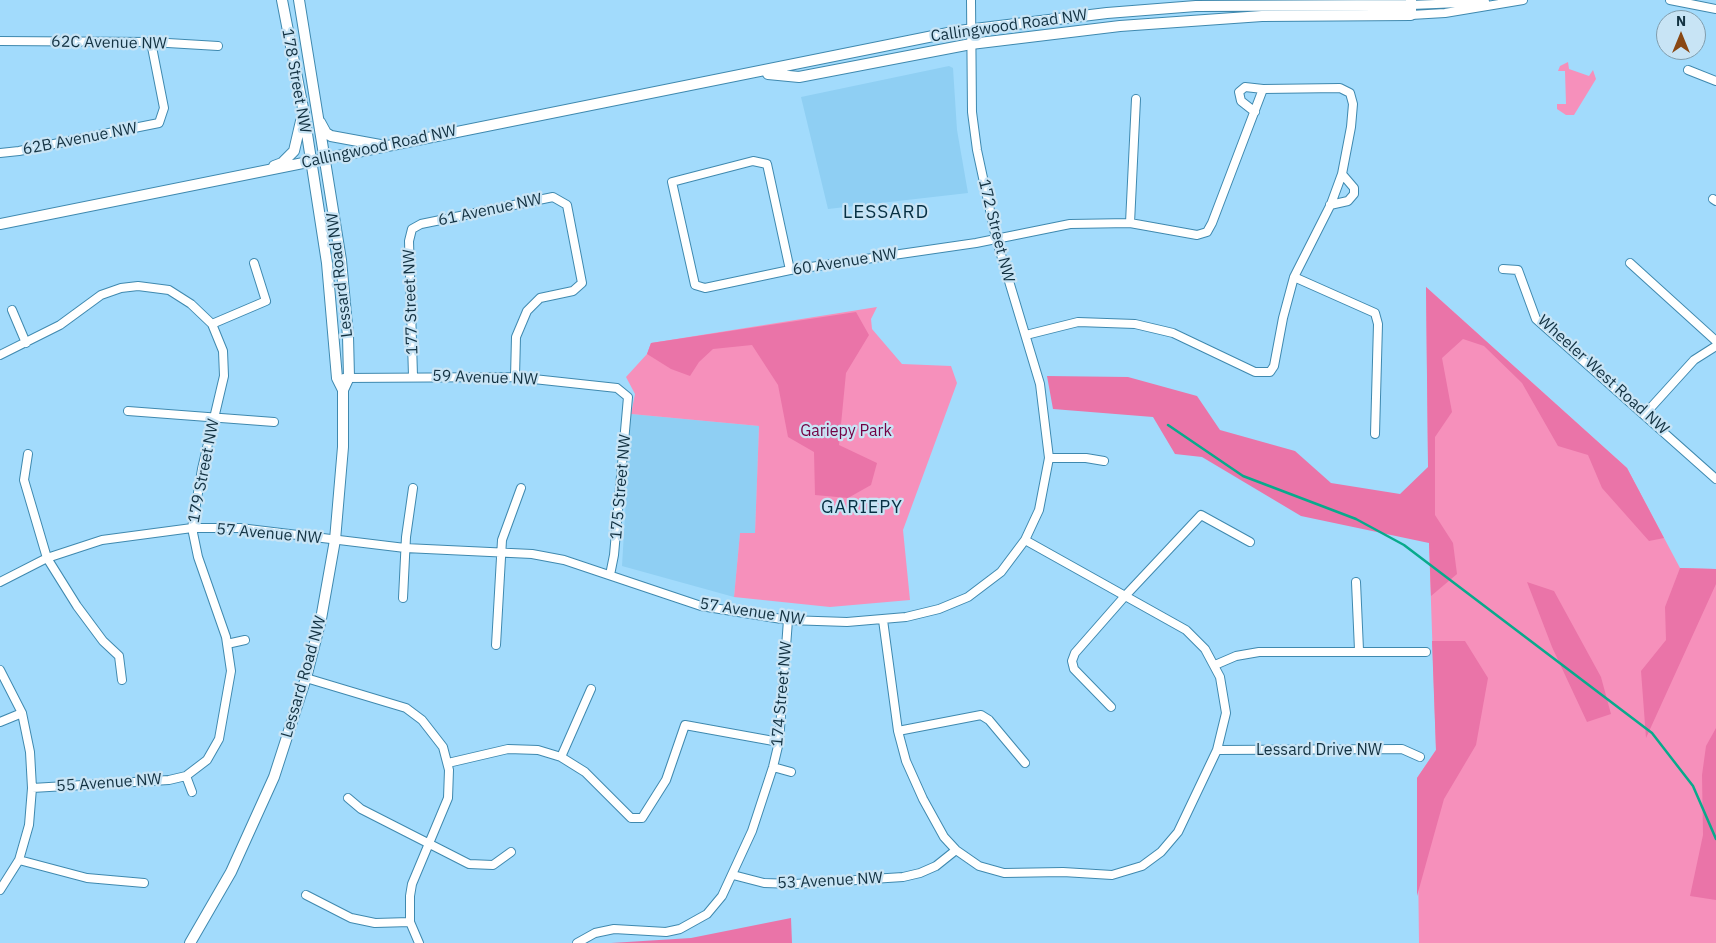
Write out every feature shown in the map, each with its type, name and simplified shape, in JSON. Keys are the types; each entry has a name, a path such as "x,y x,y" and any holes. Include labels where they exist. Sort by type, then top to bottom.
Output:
{"main road":[{"name":"178 Street NW","path":"282,0 310,162"},
{"name":"178 Street NW","path":"299,0 324,159"},
{"path":"1320,4 1352,0"},
{"name":"Callingwood Road NW","path":"0,224 644,93 759,73 797,63 971,29 1117,12 1196,6 1320,4 1411,7"},
{"name":"Callingwood Road NW","path":"759,73 800,77 971,44 1120,26 1399,7"},
{"path":"258,172 282,163 294,151 300,133 302,108"},
{"path":"316,112 326,133 331,136 386,146"},
{"name":"Lessard Road NW","path":"324,159 345,292 349,377 343,390"},
{"name":"Lessard Road NW","path":"190,943 231,872 264,801 306,678 321,620 335,540 343,446 343,390 338,378 330,286 310,162"}],"street":[{"name":"172 Street NW","path":"950,605 968,596 995,577 1026,540 1041,505 1049,458 1042,397 1026,335 996,238 974,126 971,0"},
{"path":"1411,7 1445,13 1522,0"},
{"path":"1670,0 1716,9"},
{"name":"62C Avenue NW","path":"0,42 151,42 218,46"},
{"name":"62B Avenue NW","path":"0,153 19,151 159,123 164,108 151,42"},
{"path":"1688,70 1716,81"},
{"path":"1026,335 1078,322 1108,321 1135,324 1173,333 1255,372 1265,374 1270,372 1274,366 1283,318 1294,277 1330,204 1342,174 1352,121 1353,104 1350,93 1340,88 1263,89 1245,87 1239,92 1241,101 1255,112"},
{"name":"60 Avenue NW","path":"790,270 767,164 753,160 672,182 694,285 705,288 790,270 966,245 1070,224 1130,223 1197,235 1206,232 1212,223 1263,89"},
{"path":"1130,223 1136,99"},
{"path":"1330,204 1348,201 1354,194 1354,188 1342,174"},
{"name":"61 Avenue NW","path":"412,229 421,224 553,197 567,205 582,283 573,291 540,298 527,311 516,337 515,377"},
{"name":"177 Street NW","path":"412,229 409,241 413,376"},
{"path":"212,324 266,301 254,263"},
{"path":"1630,263 1716,341"},
{"name":"Wheeler West Road NW","path":"1503,270 1518,270 1536,319 1716,479"},
{"path":"1294,277 1375,313 1378,324 1375,434"},
{"name":"179 Street NW","path":"26,343 60,326 108,292 138,286 168,290 191,304 212,324 223,351 224,376 214,416 192,528 198,557 227,644 231,671 219,739 207,760 186,776"},
{"path":"0,355 26,343 12,310"},
{"path":"1645,414 1694,360 1716,346"},
{"name":"59 Avenue NW","path":"338,378 413,376 515,377 618,388 628,397"},
{"name":"175 Street NW","path":"610,575 614,560 628,397"},
{"path":"128,411 274,422"},
{"path":"28,454 24,480 47,558 77,606 103,640 119,656 122,680"},
{"path":"1049,458 1086,458 1104,461"},
{"path":"403,598 405,548 413,488"},
{"path":"496,645 503,533 521,488"},
{"path":"1111,707 1074,669 1072,661 1075,653 1125,596 1201,516 1250,542"},
{"name":"57 Avenue NW","path":"0,582 47,558 102,540 192,528 240,528 405,548 501,551 549,557 610,575 701,606 788,620 883,620 913,615 950,605"},
{"path":"883,620 898,731 914,780 944,837 956,850 979,866 1004,873 1063,872 1112,875 1134,870 1156,857 1178,832 1222,734 1226,706 1222,682 1215,665 1201,643 1186,630 1026,540"},
{"path":"1356,582 1359,650"},
{"name":"174 Street NW","path":"732,875 752,832 779,742 788,620"},
{"path":"227,644 246,640"},
{"path":"1215,665 1236,656 1259,652 1359,650 1426,652"},
{"path":"0,670 22,713 30,752 32,788 29,824 19,860 0,890"},
{"path":"306,678 392,702 411,711 435,734 448,763 448,798 412,884 410,922 419,943"},
{"path":"561,757 591,689"},
{"path":"0,722 22,713"},
{"path":"898,731 981,715 989,720 1025,763"},
{"path":"448,763 508,750 538,750 561,757 585,772 631,818 642,818 666,780 685,725 779,742"},
{"name":"Lessard Drive NW","path":"1216,750 1402,750 1420,757"},
{"name":"174 Street NW","path":"773,767 791,772"},
{"path":"186,776 192,792"},
{"name":"55 Avenue NW","path":"32,788 169,780 186,776"},
{"path":"348,798 361,809 477,866 498,864 511,852"},
{"name":"53 Avenue NW","path":"732,875 764,883 794,884 903,877 920,873 936,866 956,850"},
{"path":"19,860 87,878 144,883"},
{"path":"577,943 595,934 614,930 666,932 689,926 713,909 732,875"},
{"path":"306,895 351,918 380,923 410,922"}],"shaded area":[{"path":"949,66 953,68 957,130 968,193 828,209 801,97"},
{"path":"1426,287 1627,468 1664,538 1649,541 1602,488 1588,455 1558,446 1522,383 1484,346 1463,339 1442,358 1452,412 1435,437 1435,515 1453,543 1457,574 1431,596 1429,543 1301,516 1202,457 1175,454 1153,417 1053,409 1047,376 1128,377 1197,396 1220,430 1295,451 1331,483 1400,494 1428,467"},
{"path":"856,312 869,335 846,373 839,445 877,463 871,485 848,498 815,495 814,452 788,437 778,385 752,345 713,349 699,362 690,376 671,369 647,354 651,343"},
{"path":"631,414 759,426 755,533 740,533 734,597 622,566"},
{"path":"1680,568 1716,569 1716,584 1646,738 1641,671 1666,640 1665,607"},
{"path":"1527,582 1554,591 1601,677 1611,714 1587,722 1552,647"},
{"path":"1432,641 1465,641 1488,678 1476,745 1444,799 1417,896 1417,778 1436,750"},
{"path":"1716,728 1716,900 1690,896 1703,835 1702,775 1706,746"},
{"path":"791,918 792,943 611,943 691,938"}],"green space":[{"path":"1568,62 1569,69 1589,76 1593,70 1596,79 1574,115 1566,115 1557,109 1557,104 1566,104 1565,71 1558,71 1560,66"},
{"path":"1426,287 1627,468 1680,568 1716,569 1716,943 1419,943 1417,778 1436,750 1429,543"},
{"name":"Gariepy Park","path":"877,307 871,319 872,329 902,364 951,366 957,383 903,530 910,600 830,607 734,597 740,533 755,533 759,426 631,414 635,394 626,377 647,354 651,343"}],"waterway":[{"path":"1168,425 1243,476 1356,519 1404,545 1652,733 1693,786 1716,839"}],"district":[{"name":"LESSARD","path":"886,213"},
{"name":"GARIEPY","path":"862,508"}]}
